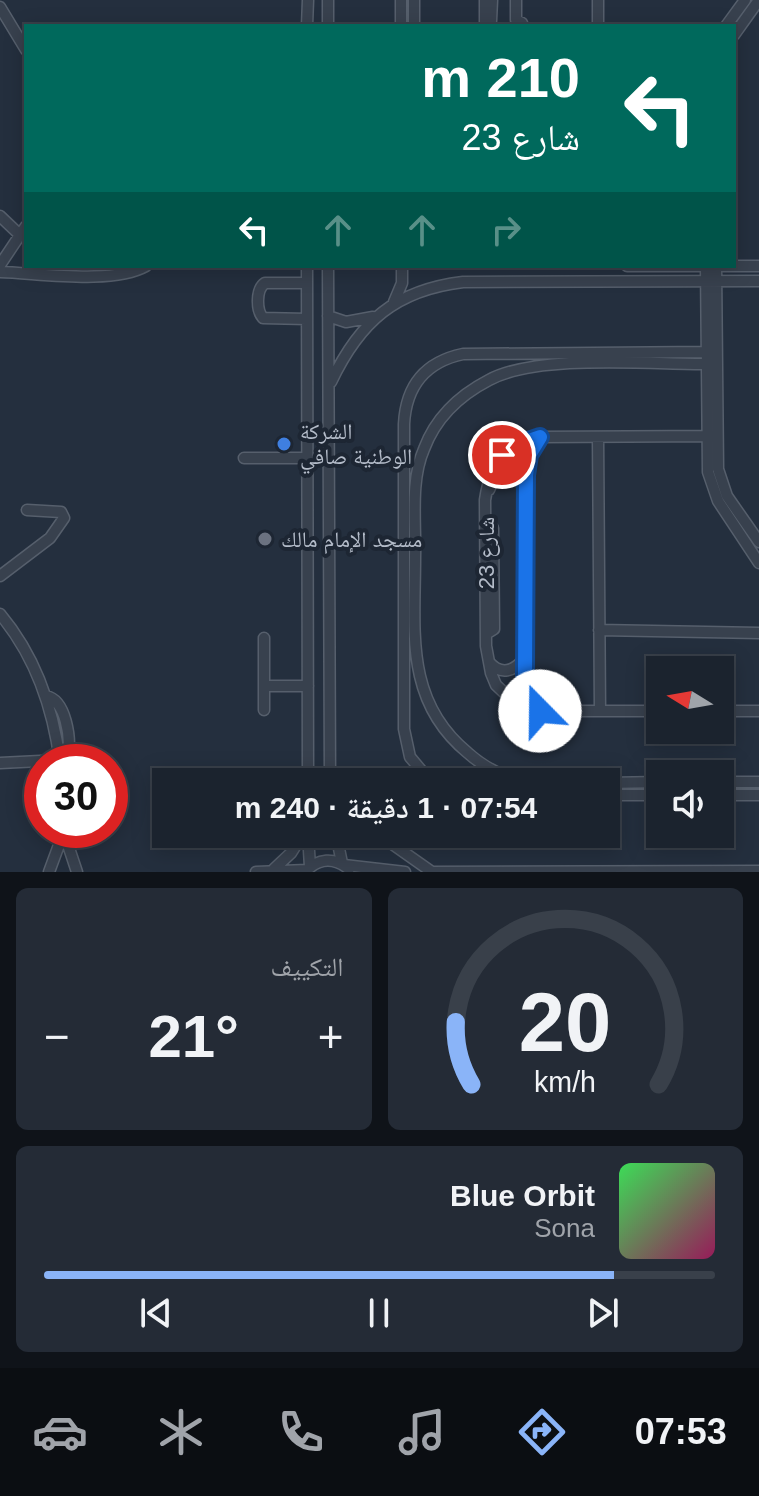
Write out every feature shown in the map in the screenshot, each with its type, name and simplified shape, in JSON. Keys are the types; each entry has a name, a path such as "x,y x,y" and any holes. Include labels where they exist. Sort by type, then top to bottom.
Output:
{"street":[{"path":"307,24 308,0"},
{"path":"328,0 328,24"},
{"path":"401,0 401,24"},
{"path":"414,0 414,24"},
{"path":"485,0 485,24 491,21 492,0"},
{"path":"516,0 516,20 522,24"},
{"path":"522,0 522,24"},
{"path":"598,0 598,24"},
{"path":"727,24 745,0"},
{"path":"736,32 759,0"},
{"path":"0,7 24,47"},
{"path":"0,216 24,231 0,265"},
{"path":"736,266 759,266"},
{"path":"0,272 106,274 142,268"},
{"path":"307,268 308,768"},
{"path":"328,268 332,768"},
{"path":"393,304 402,283 402,268"},
{"path":"707,268 711,281 711,436 708,472 718,501 759,563"},
{"path":"715,268 711,281 706,358 711,436 727,496 759,542"},
{"path":"328,387 350,346 379,314 427,288 463,282 759,281"},
{"path":"307,283 265,283 259,291 259,312 263,318 307,319"},
{"path":"328,316 356,322 379,314"},
{"path":"490,768 457,744 434,715 419,681 410,574 405,407 410,391 432,365 447,358 479,353 706,358"},
{"path":"417,768 405,743 410,574 417,468 436,426 468,393 507,372 540,365 706,358"},
{"path":"540,437 711,436"},
{"name":"شارع 23","path":"540,437 527,464 525,491 524,659 527,691 540,711"},
{"name":"شارع 23","path":"540,437 514,446 502,455 488,479 485,500 486,634 491,673 505,695 527,708 540,711"},
{"path":"598,437 600,711"},
{"path":"244,458 306,458"},
{"path":"485,500 492,483 507,476 515,478 525,491"},
{"path":"306,501 328,501"},
{"path":"0,576 50,538 64,518 61,512 27,510"},
{"path":"0,614 26,650 46,696 56,744"},
{"path":"599,630 759,633"},
{"path":"264,638 264,710"},
{"path":"488,661 492,666 506,671 513,670 524,659"},
{"path":"264,686 308,686"},
{"path":"540,711 646,711"},
{"path":"734,711 759,711"},
{"path":"0,763 24,762"},
{"path":"620,783 646,782"},
{"path":"734,782 759,782"},
{"path":"620,795 646,795"},
{"path":"734,795 759,795"},
{"path":"49,872 57,848"},
{"path":"69,848 77,872"},
{"path":"274,869 295,848"},
{"path":"306,848 307,869"},
{"path":"397,848 430,872 759,871"},
{"path":"256,872 307,869 325,860 346,867 405,872"}],"place":[{"name":"الشركة الوطنية صافي","path":"284,444"},
{"name":"مسجد الإمام مالك","path":"265,539"}],"route":[{"path":"502,455 526,440 540,437 529,455 526,475 524,659 527,691 540,711"}]}
